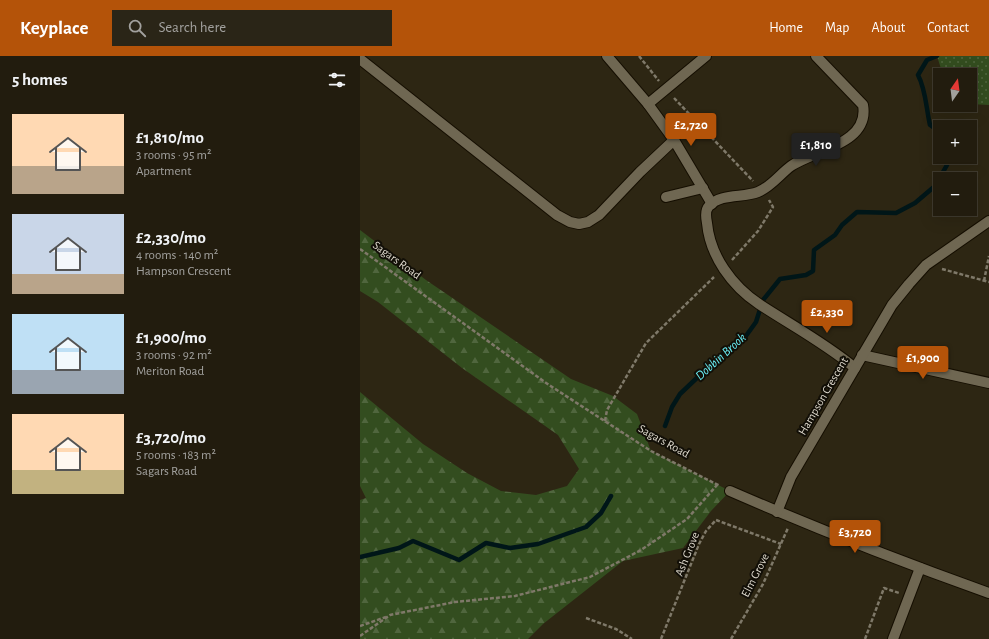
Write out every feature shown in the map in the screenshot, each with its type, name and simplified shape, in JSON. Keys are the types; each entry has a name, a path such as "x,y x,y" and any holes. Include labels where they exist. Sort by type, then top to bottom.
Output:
{"street":[{"path":"607,56 648,104 674,140 712,204"},
{"path":"648,104 706,56"},
{"path":"816,56 863,105 865,114 862,124 846,140 823,153 792,166 762,190 751,194 724,198 712,204 708,207 706,216 708,237 726,272 747,296 838,354 854,368"},
{"path":"360,59 557,215 570,222 579,224 588,222 599,215 640,172 674,140"},
{"path":"666,197 703,188"},
{"name":"Hampson Crescent","path":"777,512 791,477 892,305 908,284 926,265 989,221"},
{"path":"862,356 989,383"},
{"path":"730,491 777,512 920,568 989,593"},
{"path":"893,639 920,568"}],"path":[{"path":"605,421 607,410 646,343 726,272 758,231 773,207 762,190 666,89 639,56"},
{"name":"Sagars Road","path":"360,249 549,385 651,450 730,491"},
{"path":"984,281 989,256"},
{"path":"926,265 989,282"},
{"path":"360,626 390,615 455,602 515,596 590,577 641,550 686,519 717,485"},
{"name":"Elm Grove","path":"730,639 763,584 793,518"},
{"name":"Ash Grove","path":"661,639 699,544 706,531 716,520 781,544"},
{"path":"865,639 884,588 909,597"},
{"path":"360,636 390,615"},
{"path":"586,618 616,629 632,639"}],"green space":[{"path":"937,56 989,56 989,105 977,104 977,68 941,68"},
{"path":"360,230 426,280 571,379 613,396 637,414 651,451 730,491 711,511 683,548 623,561 543,624 528,639 360,639 360,500 366,498 360,486 360,392 423,444 467,473 501,491 536,495 567,486 579,469 558,435 462,368 378,302 360,291"}],"waterway":[{"name":"Dobbin Brook","path":"933,127 930,125 924,93 918,75 927,60 937,56"},
{"name":"Dobbin Brook","path":"665,426 672,407 680,394 721,355 743,340 756,322 763,300 780,279 806,275 813,271 814,250 835,235 842,225 857,212 896,213 915,203 935,186 947,164"},
{"name":"Dobbin Brook","path":"360,557 399,548 413,541 459,560 486,543 510,548 538,544 586,527 601,513 611,496"}]}
